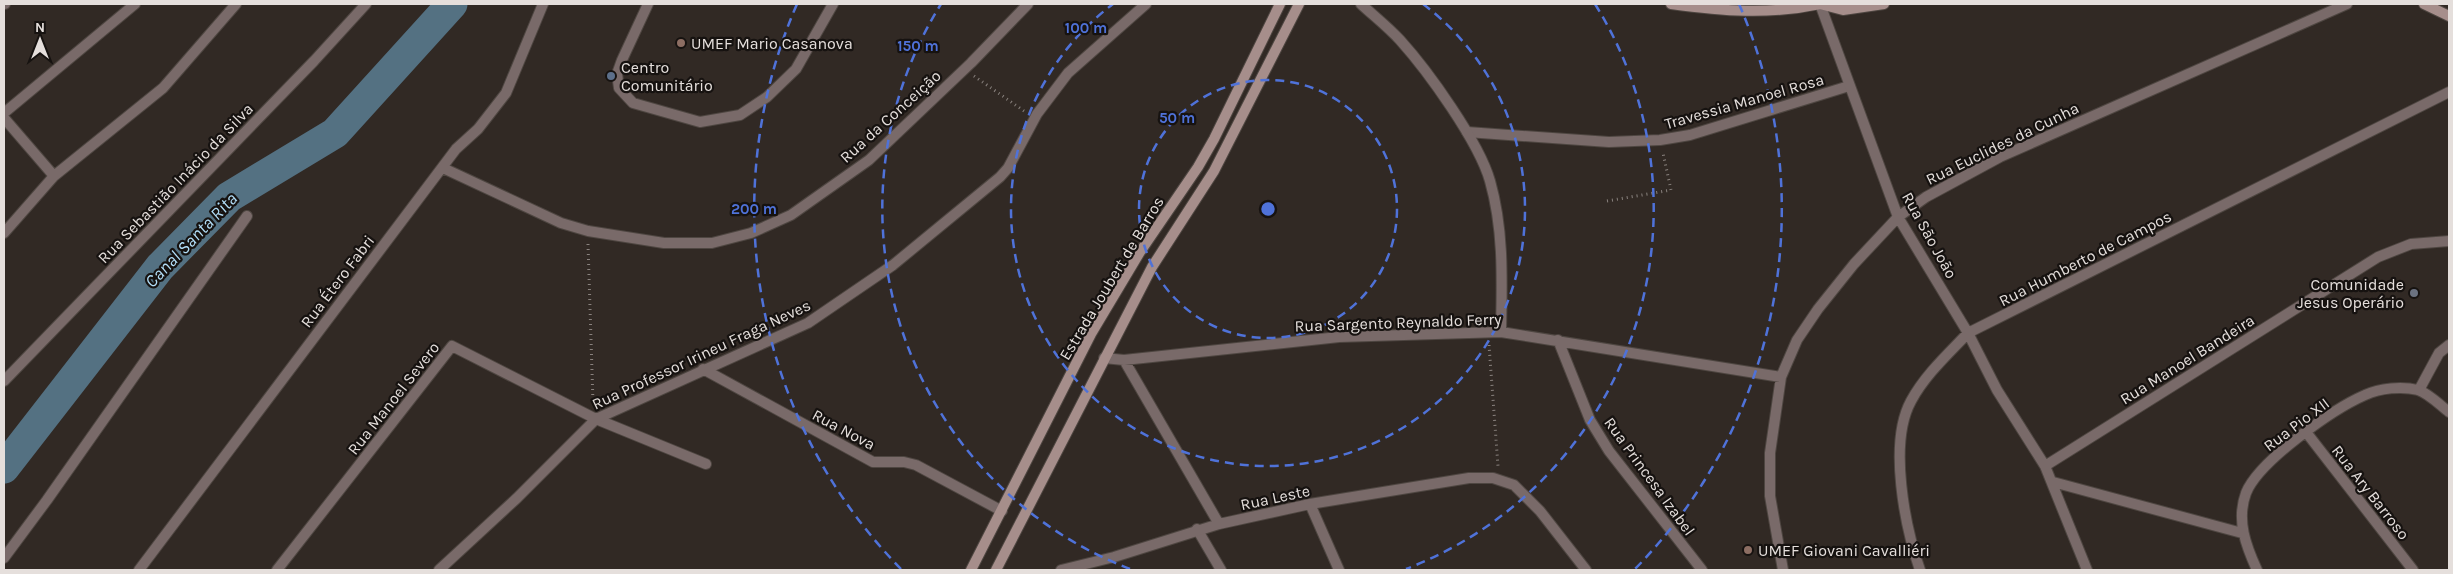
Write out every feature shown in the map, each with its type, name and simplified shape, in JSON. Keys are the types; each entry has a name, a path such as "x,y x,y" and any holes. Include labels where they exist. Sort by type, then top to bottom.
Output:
{"main road":[{"name":"Estrada Joubert de Barros","path":"971,570 1091,334 1140,252 1198,167 1214,139 1280,4"},
{"name":"Estrada Joubert de Barros","path":"996,570 1152,267 1214,171 1299,4"},
{"path":"1671,4 1746,11 1782,11 1820,4 1843,10 1884,4"},
{"path":"2424,4 2449,16"}],"street":[{"path":"4,113 135,4"},
{"path":"4,233 54,176 163,88 236,4"},
{"name":"Rua Sebastião Inácio da Silva","path":"4,381 314,62 366,4"},
{"name":"Rua Étero Fabri","path":"139,570 456,149 478,129 506,93 543,4"},
{"path":"648,4 617,74 619,88 633,103 700,122 740,115 767,97 796,69 833,4"},
{"name":"Rua da Conceição","path":"442,168 561,223 588,231 664,243 712,243 751,233 792,215 869,160 964,69 1028,4"},
{"name":"Rua Professor Irineu Fraga Neves","path":"439,570 517,498 595,417 808,323 893,266 1000,177 1008,168 1034,119 1068,72 1146,4"},
{"path":"1361,4 1400,40 1467,132 1490,180 1501,239 1502,332"},
{"name":"Rua São João","path":"1820,4 1898,216 1968,333 1997,390 2044,466"},
{"name":"Rua Euclides da Cunha","path":"1783,570 1770,496 1770,453 1781,377 1797,340 1818,309 1854,264 1898,216 1926,197 2000,157 2347,4"},
{"name":"Travessia Manoel Rosa","path":"1467,132 1609,142 1660,140 1690,135 1849,86"},
{"name":"Rua Humberto de Campos","path":"1920,570 1905,516 1900,464 1902,425 1911,402 1920,387 1968,333 2449,92"},
{"path":"4,118 54,176"},
{"path":"4,558 247,216"},
{"name":"Rua Manoel Bandeira","path":"2044,466 2378,257 2411,244 2449,240"},
{"name":"Rua Sargento Reynaldo Ferry","path":"1104,358 1124,360 1294,340 1502,332 1781,377"},
{"name":"Rua Princesa Izabel","path":"1558,340 1590,420 1604,443 1702,570"},
{"path":"2449,345 2439,353 2419,390 2449,412"},
{"name":"Rua Manoel Severo","path":"277,570 452,346 595,417 706,464"},
{"path":"1124,360 1219,524"},
{"name":"Rua Nova","path":"703,369 872,462 904,462 916,465 1002,511"},
{"name":"Rua Pio XII","path":"2257,570 2242,533 2246,494 2258,472 2306,432 2333,413 2366,394 2400,388 2419,390"},
{"name":"Rua Ary Barroso","path":"2306,432 2413,570"},
{"path":"2044,466 2053,482 2086,570"},
{"name":"Rua Leste","path":"1061,570 1114,557 1196,529 1310,504 1469,478 1499,480"},
{"path":"1499,480 1514,485 1529,498 1586,570"},
{"path":"2053,482 2242,533"},
{"path":"1310,504 1339,570"},
{"path":"1196,529 1222,570"}],"path":[{"path":"964,69 1034,119"},
{"path":"1607,201 1671,190 1660,140"},
{"path":"588,231 595,417"},
{"path":"1488,332 1499,480"}],"waterway":[{"name":"Canal Santa Rita","path":"4,468 160,267 229,197 335,133 452,4"}],"place":[{"name":"UMEF Mario Casanova","path":"681,43"},
{"name":"Centro Comunitário","path":"611,76"},
{"name":"Comunidade Jesus Operário","path":"2414,293"},
{"name":"UMEF Giovani Cavalliéri","path":"1748,550"}]}
